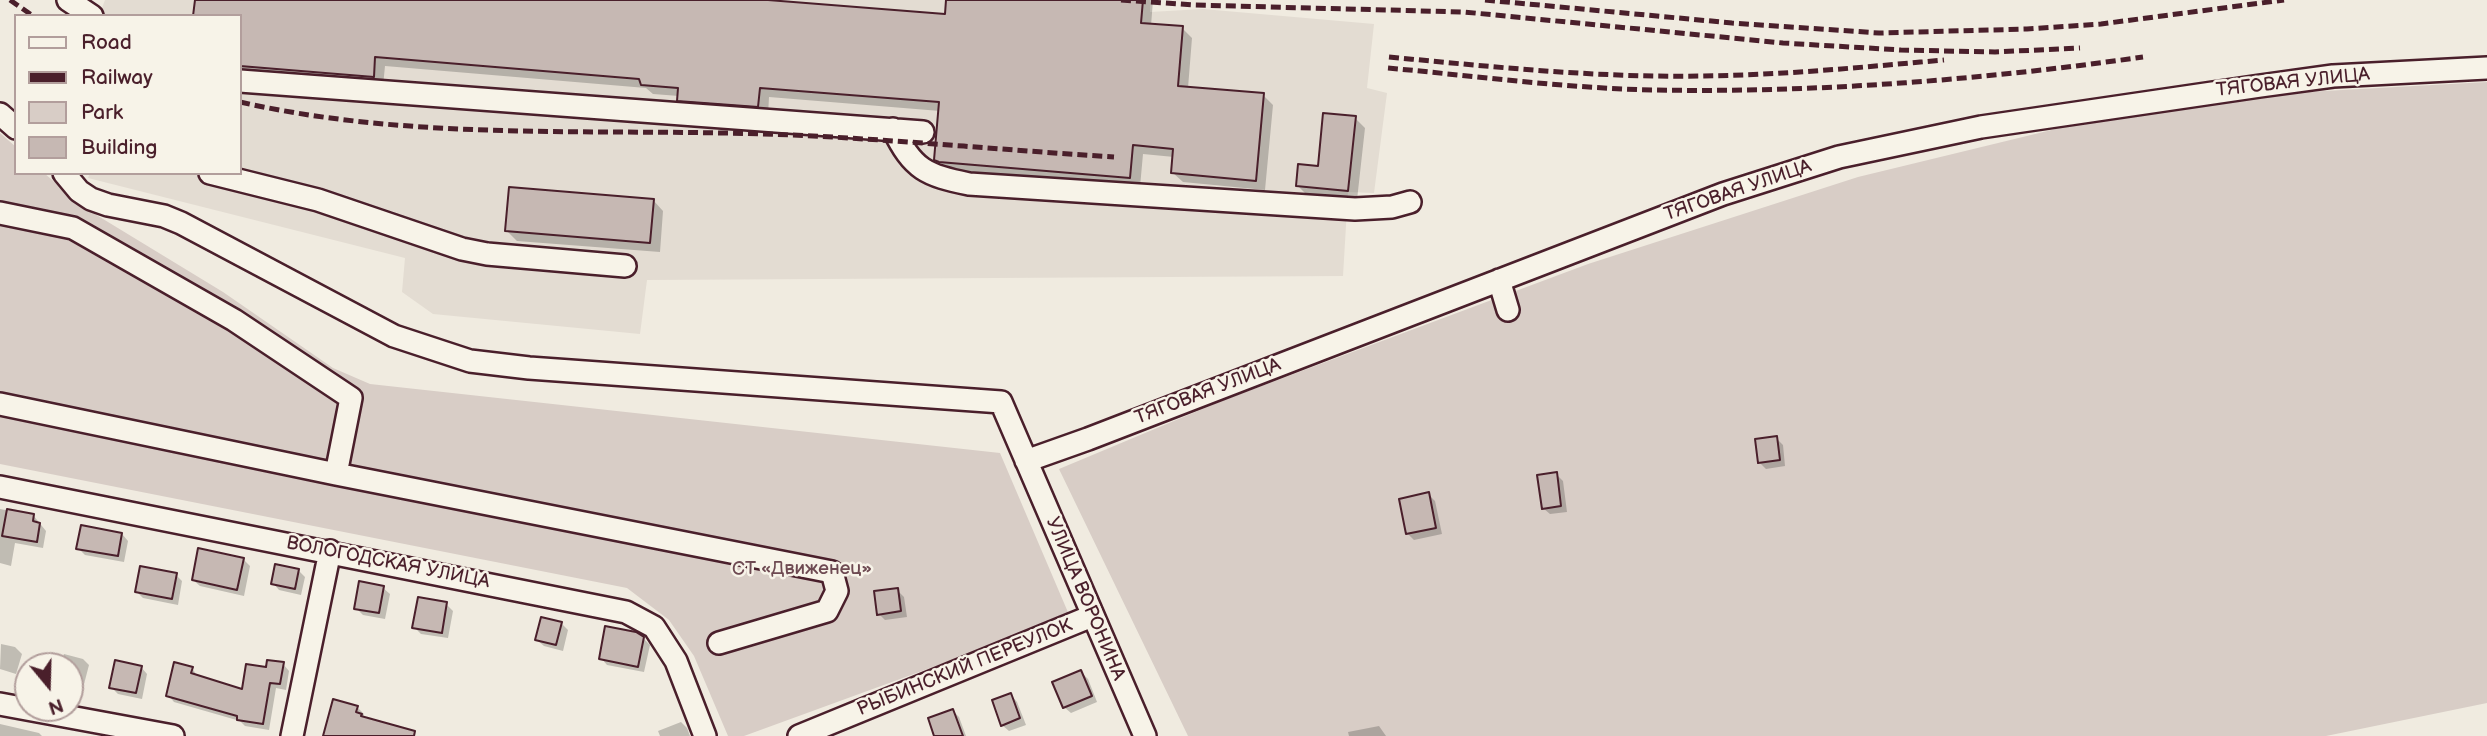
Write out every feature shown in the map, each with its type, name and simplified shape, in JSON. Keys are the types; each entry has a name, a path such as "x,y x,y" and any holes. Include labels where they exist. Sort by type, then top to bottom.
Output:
{"street":[{"path":"68,0 89,14"},
{"name":"ТЯГОВАЯ УЛИЦА","path":"1026,461 1765,179 1867,150 1981,127 2333,76 2487,68"},
{"path":"242,81 923,132"},
{"path":"0,114 14,126"},
{"path":"893,130 909,158 922,170 969,184 1355,209 1392,207 1410,202"},
{"name":"УЛИЦА ВОРОНИНА","path":"66,175 79,191 91,199 164,216 181,223 394,337 470,361 529,368 1001,402 1145,736"},
{"path":"218,175 317,200 462,249 487,254 625,266"},
{"path":"0,213 73,228 234,320 351,398 335,474"},
{"path":"1499,280 1508,310"},
{"path":"0,404 335,474 832,572 837,591 828,611 719,643"},
{"name":"ВОЛОГОДСКАЯ УЛИЦА","path":"0,487 626,612 654,627 677,661 705,736"},
{"path":"292,736 330,551"},
{"name":"РЫБИНСКИЙ ПЕРЕУЛОК","path":"799,736 1092,616"},
{"path":"0,704 173,736"}],"shaded area":[{"path":"105,0 1150,0 1150,12 1203,9 1374,24 1367,88 1387,93 1374,193 1348,192 1343,276 647,280 640,334 433,314 402,292 405,258 88,178 89,175 242,175 242,14 100,14"}],"green space":[{"path":"2487,82 2487,703 2326,736 1188,736 1059,469 1224,400 1588,264 1858,177 2068,126 2171,108 2270,94"},
{"name":"СТ «Движенец»","path":"0,133 14,145 14,175 46,175 85,208 223,292 333,368 370,384 1000,453 1070,617 744,736 728,736 694,656 669,620 627,588 0,464"}],"building":[{"path":"195,0 768,0 945,14 946,0 1143,0 1141,23 1183,26 1178,86 1264,93 1256,181 1171,173 1173,149 1133,145 1130,178 939,162 934,160 939,102 760,88 758,107 677,101 678,88 641,85 639,79 375,57 374,77 242,66 242,14 193,14"},
{"path":"1323,113 1356,116 1348,191 1296,186 1298,164 1318,166"},
{"path":"509,187 654,199 650,243 505,231"},
{"path":"1777,436 1780,460 1758,463 1755,439"},
{"path":"1557,472 1561,506 1542,509 1537,475"},
{"path":"1429,492 1436,528 1406,534 1399,499"},
{"path":"7,509 34,514 33,521 40,523 37,542 2,536"},
{"path":"81,525 122,533 118,556 76,549"},
{"path":"198,548 244,558 237,590 192,580"},
{"path":"275,564 299,569 295,589 271,584"},
{"path":"140,566 177,573 172,599 135,592"},
{"path":"359,581 384,586 379,613 354,609"},
{"path":"898,588 901,611 877,615 874,591"},
{"path":"418,597 447,602 442,633 412,628"},
{"path":"541,617 562,622 556,645 535,640"},
{"path":"605,626 636,632 644,637 638,667 599,659"},
{"path":"115,660 142,666 136,693 109,688"},
{"path":"267,660 284,662 280,684 270,683 263,724 237,720 237,716 166,696 174,662 193,667 191,673 242,689 246,664 266,667"},
{"path":"1081,670 1092,696 1063,708 1052,682"},
{"path":"1011,693 1020,718 1001,726 992,700"},
{"path":"333,699 358,706 356,712 362,714 361,716 415,731 414,736 323,736"},
{"path":"953,709 963,736 934,736 928,718"}],"railway":[{"path":"10,0 30,14"},
{"path":"1121,0 1194,5 1464,12 1783,43 1901,50 1995,52 2080,48"},
{"path":"1485,0 1732,23 1879,33 2101,24 2284,0"},
{"path":"1389,57 1546,71 1665,76 1794,72 1944,60"},
{"path":"1388,68 1586,87 1714,90 1898,83 2143,57"},
{"path":"242,102 300,114 420,127 773,134 1114,157"}]}
